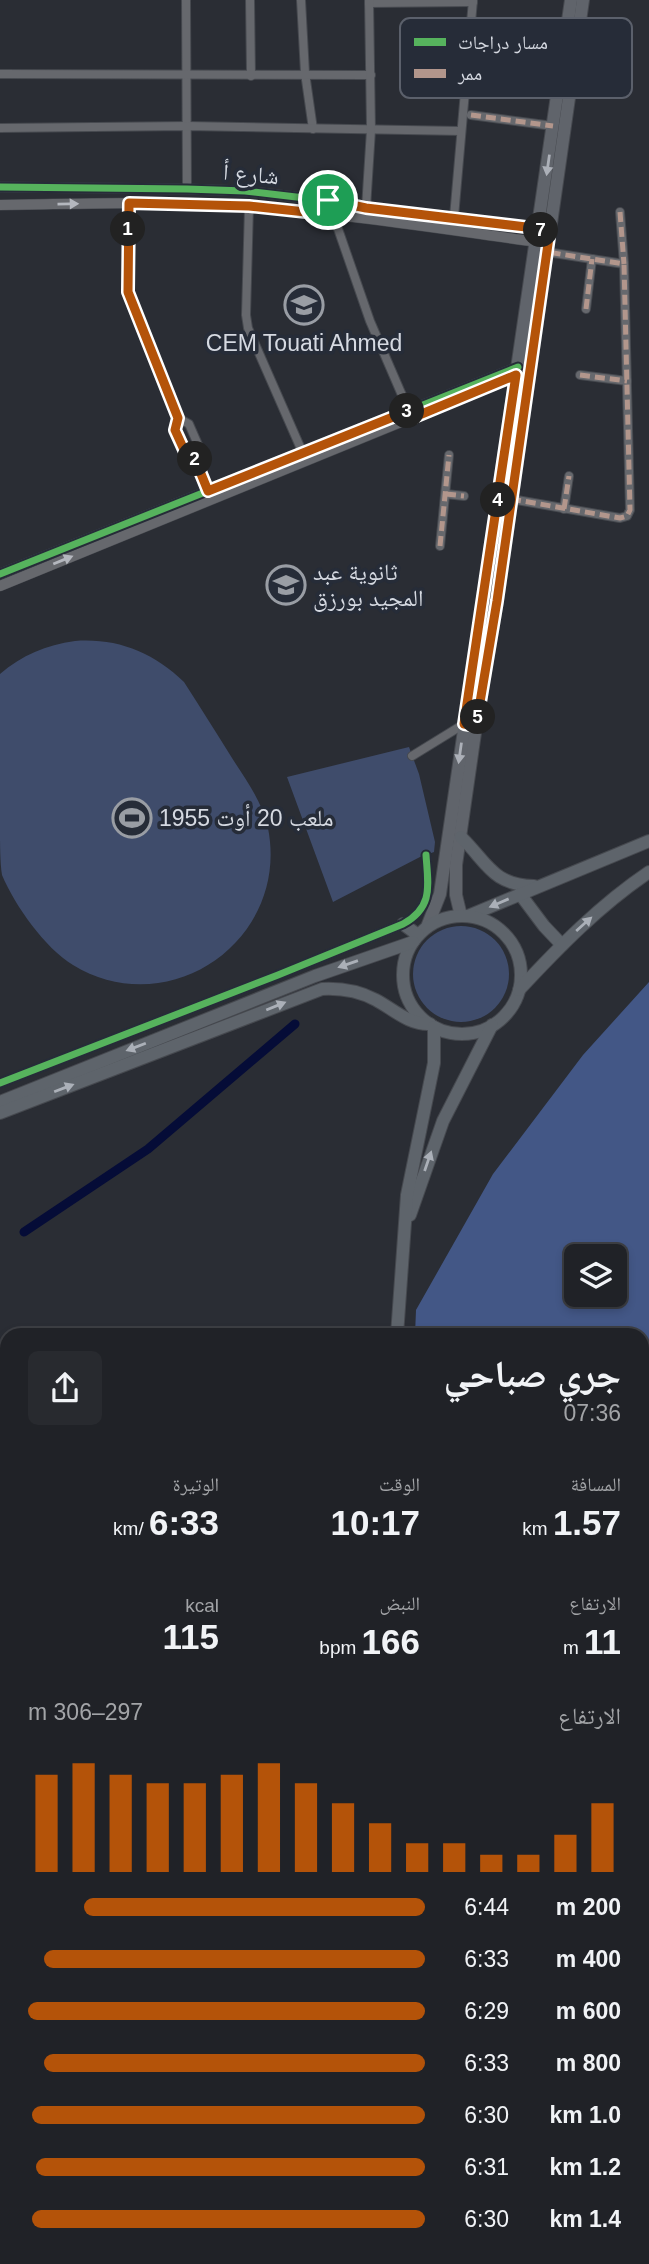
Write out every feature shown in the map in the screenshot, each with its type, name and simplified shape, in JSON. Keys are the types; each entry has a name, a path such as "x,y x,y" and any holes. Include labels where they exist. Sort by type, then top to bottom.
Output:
{"highway":[{"path":"461,837 485,867 499,877 522,886 537,887"},
{"path":"0,1102 420,935 443,919 464,916 649,841"},
{"path":"406,1225 443,1121 492,1026 508,1011 519,991 562,945 630,885 649,872"},
{"path":"520,894 535,916 562,945"},
{"path":"464,916 488,922 509,939 520,964 519,991"},
{"path":"403,924 420,935"},
{"path":"398,1328 407,1195 434,1063 432,1025 414,1010 403,983 404,962 420,935"},
{"path":"0,1113 322,989 344,989 359,993 373,998 413,1022 458,1034 476,1032 492,1026"}],"main road":[{"path":"568,18 571,0"},
{"path":"580,18 583,0"},
{"path":"464,916 455,881 470,725 497,601 511,499 521,370 547,252 542,236 557,98"},
{"path":"420,935 440,894 470,725 521,370 566,98"}],"street":[{"path":"186,0 187,189"},
{"path":"250,0 251,76"},
{"path":"301,0 305,73 313,129"},
{"path":"366,208 371,75 369,2 473,1"},
{"path":"0,74 371,75"},
{"path":"454,217 464,98"},
{"path":"471,115 553,126"},
{"path":"0,128 187,125 461,131"},
{"name":"شارع أ","path":"0,187 245,191 454,217 542,236"},
{"path":"328,200 370,321 410,414"},
{"path":"129,203 128,292 178,418 175,430 185,452 195,459 210,495"},
{"name":"شارع أ","path":"0,205 129,203 249,206 542,236"},
{"path":"249,206 246,315 248,328 304,457"},
{"path":"511,499 620,519 627,516 631,510 620,212"},
{"path":"547,252 624,264"},
{"path":"586,309 592,259"},
{"path":"0,574 210,495 521,370"},
{"path":"580,375 627,381"},
{"path":"178,418 189,424 199,446 195,459"},
{"path":"440,546 449,455"},
{"path":"564,509 569,476"},
{"path":"446,494 464,496"},
{"path":"0,586 210,495"},
{"path":"412,755 470,725"},
{"path":"0,1083 403,924 418,915 426,901 426,855"}],"shaded area":[{"name":"ملعب 20 أوت 1955","path":"75,641 105,642 134,649 160,663 184,682 253,791 265,818 270,868 260,905 242,936 215,960 183,977 147,984 110,981 73,965 62,958 32,925 2,875 0,674 35,652"},
{"name":"ملعب 20 أوت 1955","path":"409,747 419,774 435,842 434,852 333,902 287,777"},
{"path":"461,926 479,929 495,940 506,956 509,974 506,992 495,1008 479,1019 461,1022 443,1019 427,1008 416,992 413,974 416,956 427,940 443,929"},
{"path":"649,982 649,1328 415,1328 416,1310 493,1174 583,1055"}],"waterway":[{"path":"24,1232 148,1149 295,1024"}],"marked path":[{"path":"471,115 553,126"},
{"path":"620,212 624,264"},
{"path":"511,499 620,518 627,516 630,510 624,264 547,252"},
{"path":"586,309 592,259"},
{"path":"580,375 627,381"},
{"path":"440,546 449,455"},
{"path":"564,509 569,476"},
{"path":"446,494 464,496"}],"cycle path":[{"path":"0,187 245,191 539,229"},
{"path":"0,574 518,367"},
{"path":"0,1083 403,924 413,917 424,903 428,886 426,855"}],"place":[{"name":"CEM Touati Ahmed","path":"304,305"},
{"name":"ثانوية عبد المجيد بورزق","path":"286,585"},
{"name":"ملعب 20 أوت 1955","path":"132,818"}],"route":[{"path":"328,200 366,208 539,229 549,237 497,601 476,726 464,724 516,375 412,418 408,411 208,491 195,459 185,452 175,430 178,418 128,292 129,203 249,206 334,215 328,200"}]}
